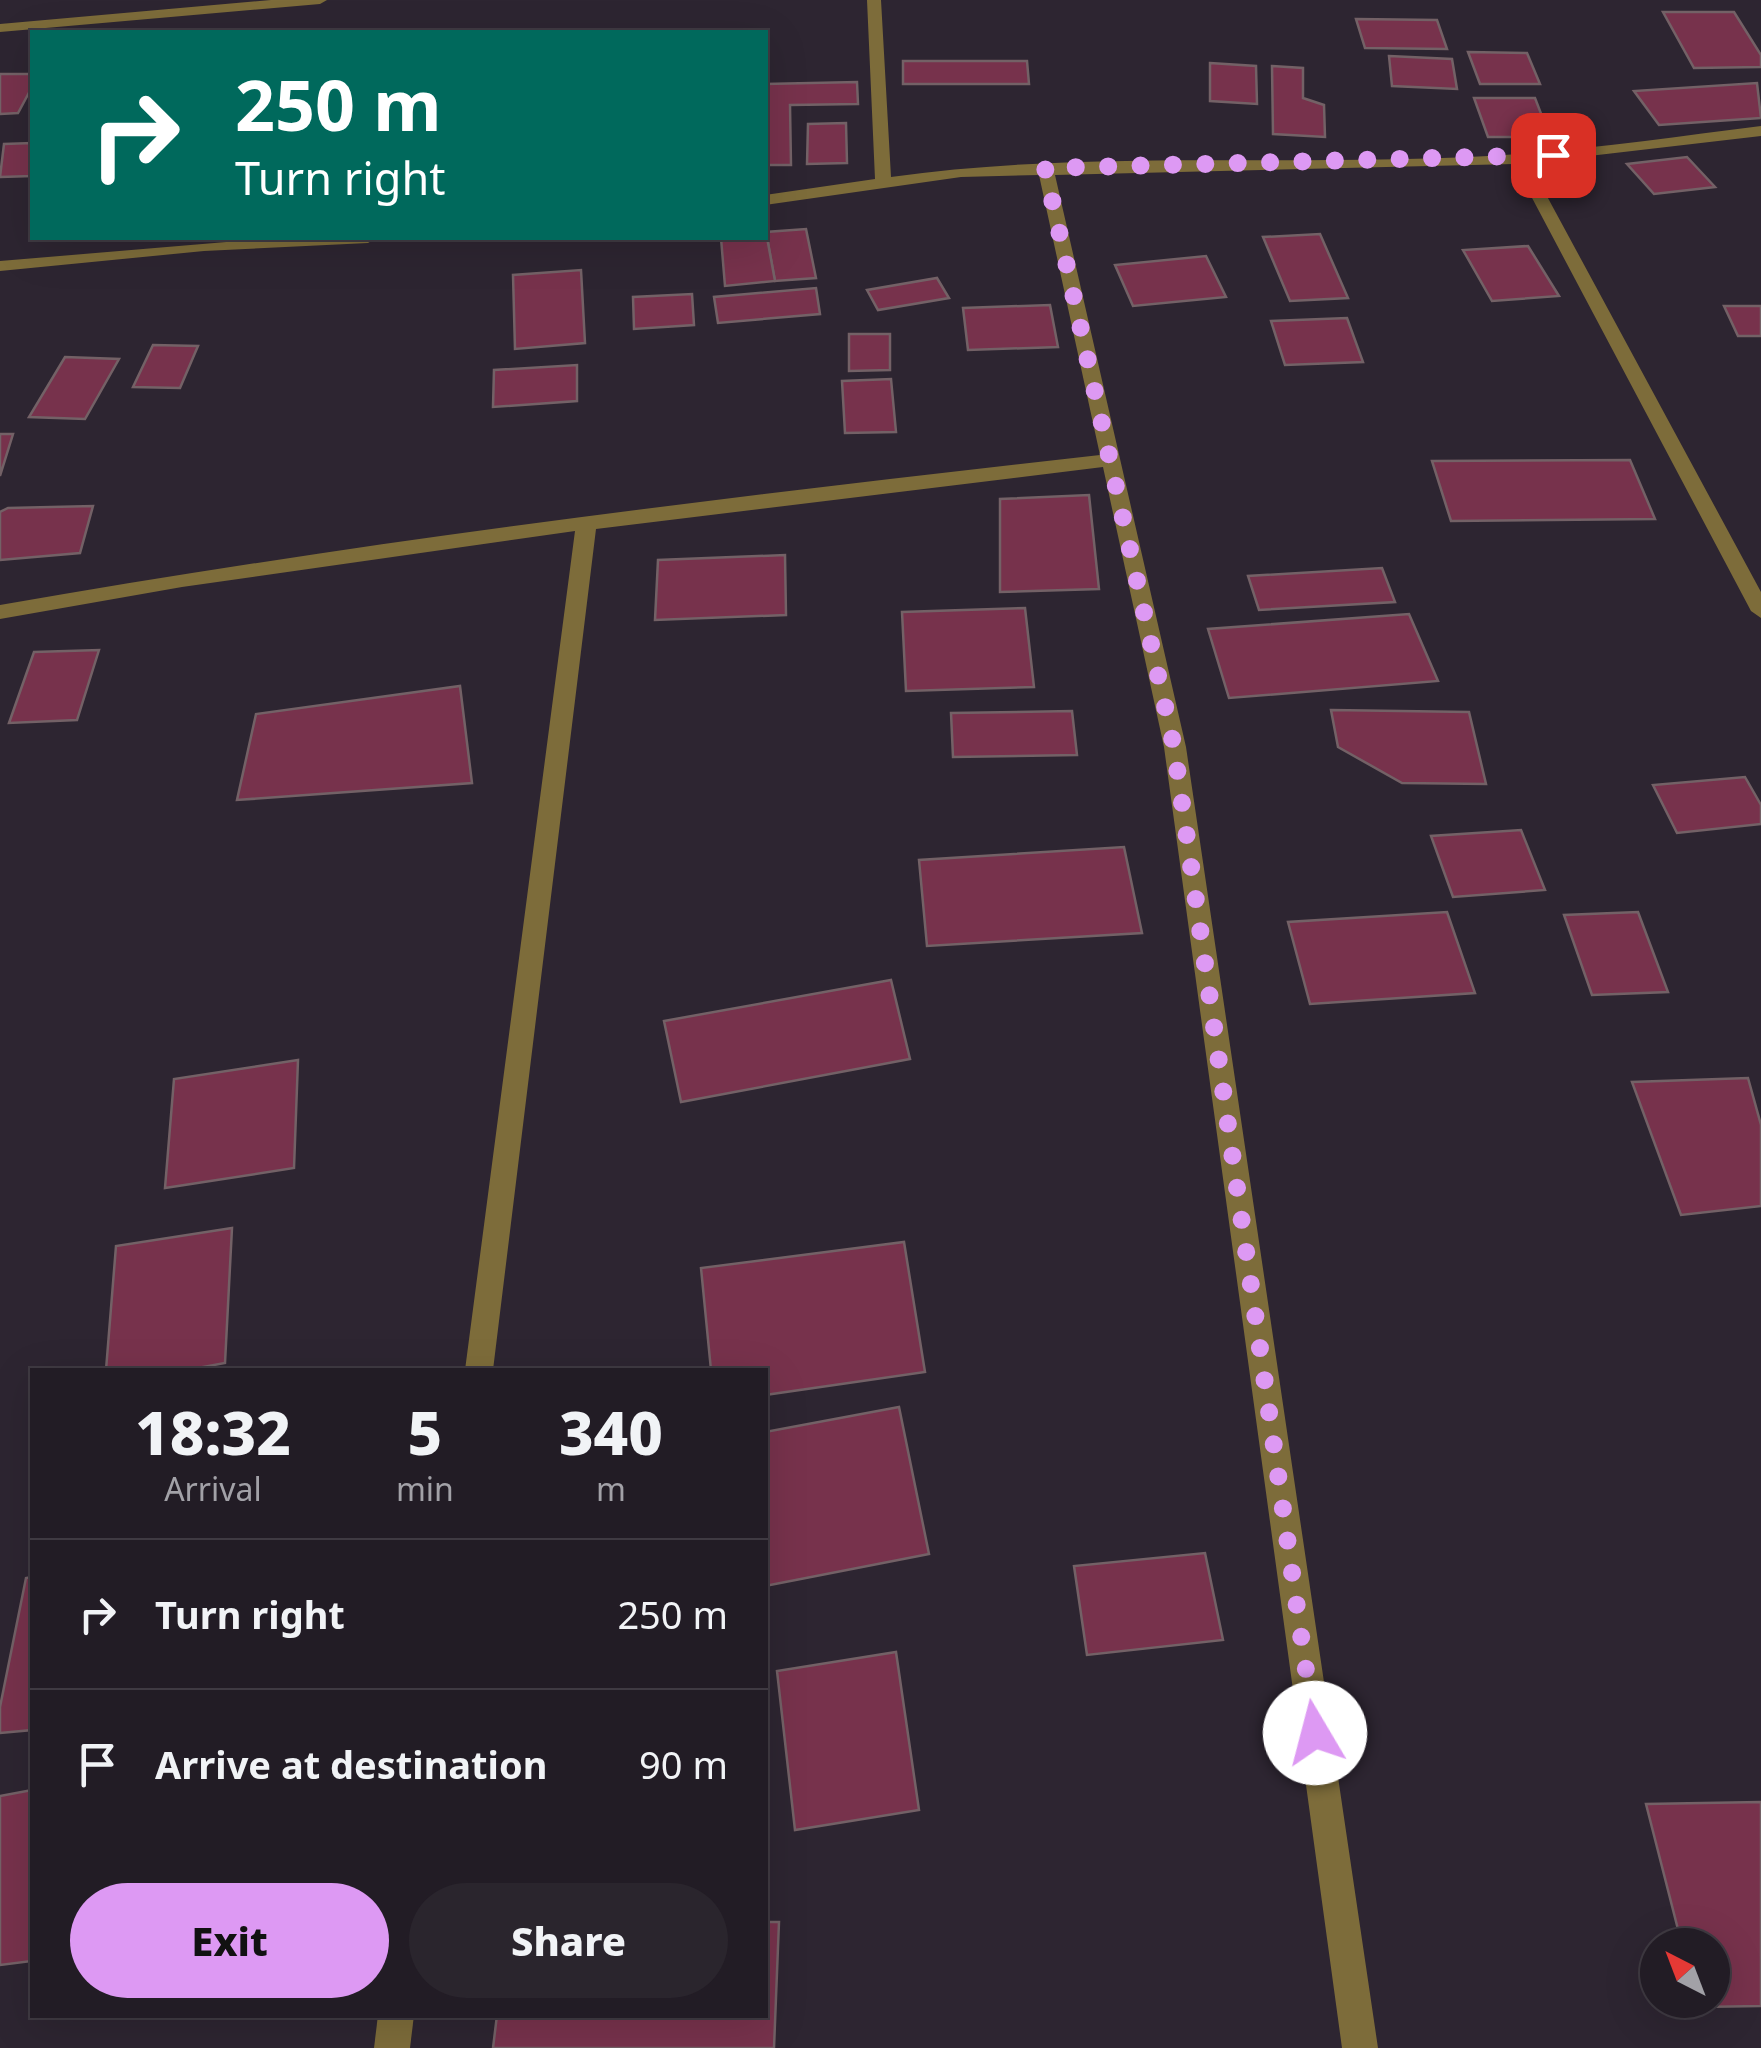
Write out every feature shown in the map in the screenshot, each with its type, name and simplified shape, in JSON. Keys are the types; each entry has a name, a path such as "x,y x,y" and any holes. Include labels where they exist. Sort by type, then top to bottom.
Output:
{"street":[{"path":"0,28 320,0"},
{"path":"874,0 883,180"},
{"path":"768,199 883,180 1045,168 1519,159 1761,131"},
{"path":"1519,159 1761,611"},
{"path":"1045,168 1174,747 1360,2048"},
{"path":"0,266 204,246 327,240"},
{"path":"2,614 182,580 586,526 762,498 1109,460"},
{"path":"478,1368 586,526"},
{"path":"392,2048 396,2018"}],"building":[{"path":"1663,12 1734,12 1761,55 1761,67 1694,68"},
{"path":"1356,19 1437,20 1447,49 1365,48"},
{"path":"1468,52 1527,53 1540,84 1480,84"},
{"path":"1389,56 1452,59 1457,89 1392,86"},
{"path":"903,61 1027,61 1029,84 903,84"},
{"path":"1210,63 1256,66 1257,104 1210,101"},
{"path":"1272,66 1303,68 1303,98 1324,105 1325,137 1273,134"},
{"path":"0,74 30,74 30,91 18,113 0,114"},
{"path":"857,82 858,104 790,105 791,165 768,165 768,84"},
{"path":"1757,83 1761,118 1659,125 1634,91"},
{"path":"1474,98 1535,98 1550,137 1488,137"},
{"path":"846,123 847,163 807,164 808,124"},
{"path":"30,143 30,176 0,177 4,144"},
{"path":"1687,157 1715,187 1654,194 1627,164"},
{"path":"806,229 816,278 775,281 768,232"},
{"path":"1320,234 1348,298 1290,301 1263,237"},
{"path":"721,240 767,240 775,281 725,286"},
{"path":"1528,246 1559,296 1492,301 1463,250"},
{"path":"1206,256 1226,297 1133,306 1115,265"},
{"path":"581,270 585,343 515,349 513,275"},
{"path":"937,278 949,298 878,310 867,290"},
{"path":"816,288 820,314 718,323 714,297"},
{"path":"692,294 694,325 634,329 633,297"},
{"path":"1050,305 1058,347 968,350 963,308"},
{"path":"1724,306 1761,306 1761,336 1738,336"},
{"path":"1347,318 1363,362 1285,365 1271,321"},
{"path":"849,334 890,334 890,370 849,371"},
{"path":"153,345 198,346 180,388 133,387"},
{"path":"65,357 119,359 85,419 29,417"},
{"path":"577,365 577,401 493,407 494,370"},
{"path":"891,379 896,432 845,433 842,381"},
{"path":"0,434 13,434 0,476"},
{"path":"1630,460 1655,519 1451,521 1432,461"},
{"path":"1089,495 1099,589 1000,592 1000,499"},
{"path":"93,506 80,553 0,560 0,512 8,508"},
{"path":"785,555 786,615 655,620 658,560"},
{"path":"1382,568 1395,602 1259,610 1248,576"},
{"path":"1025,608 1034,687 906,691 902,612"},
{"path":"1409,614 1438,681 1229,698 1208,629"},
{"path":"99,650 77,720 9,723 34,652"},
{"path":"460,686 472,783 237,800 256,714"},
{"path":"1331,710 1469,712 1486,784 1402,783 1338,747"},
{"path":"1072,711 1077,755 953,757 951,713"},
{"path":"1745,777 1761,805 1761,824 1677,833 1653,785"},
{"path":"1521,830 1545,890 1453,897 1431,836"},
{"path":"1124,847 1142,933 927,946 919,860"},
{"path":"1447,912 1475,993 1310,1004 1288,922"},
{"path":"1638,912 1668,992 1592,995 1564,915"},
{"path":"891,980 910,1059 681,1102 664,1021"},
{"path":"298,1060 294,1168 165,1188 174,1079"},
{"path":"1748,1078 1761,1125 1761,1206 1681,1215 1632,1082"},
{"path":"232,1228 225,1363 198,1368 106,1368 116,1246"},
{"path":"904,1242 925,1372 768,1395 768,1368 711,1368 701,1268"},
{"path":"899,1407 929,1554 768,1585 768,1431"},
{"path":"1205,1553 1223,1640 1087,1655 1074,1566"},
{"path":"30,1577 30,1730 0,1733 0,1707 26,1578"},
{"path":"896,1652 919,1810 795,1830 777,1671"},
{"path":"30,1790 30,1961 0,1965 0,1796"},
{"path":"1761,1802 1761,2006 1730,2006 1730,1928 1678,1928 1646,1804"},
{"path":"768,1922 779,1922 774,2048 493,2048 497,2018 768,2018"}],"route":[{"path":"1315,1733 1174,747 1045,168 1519,159 1553,155"}]}
